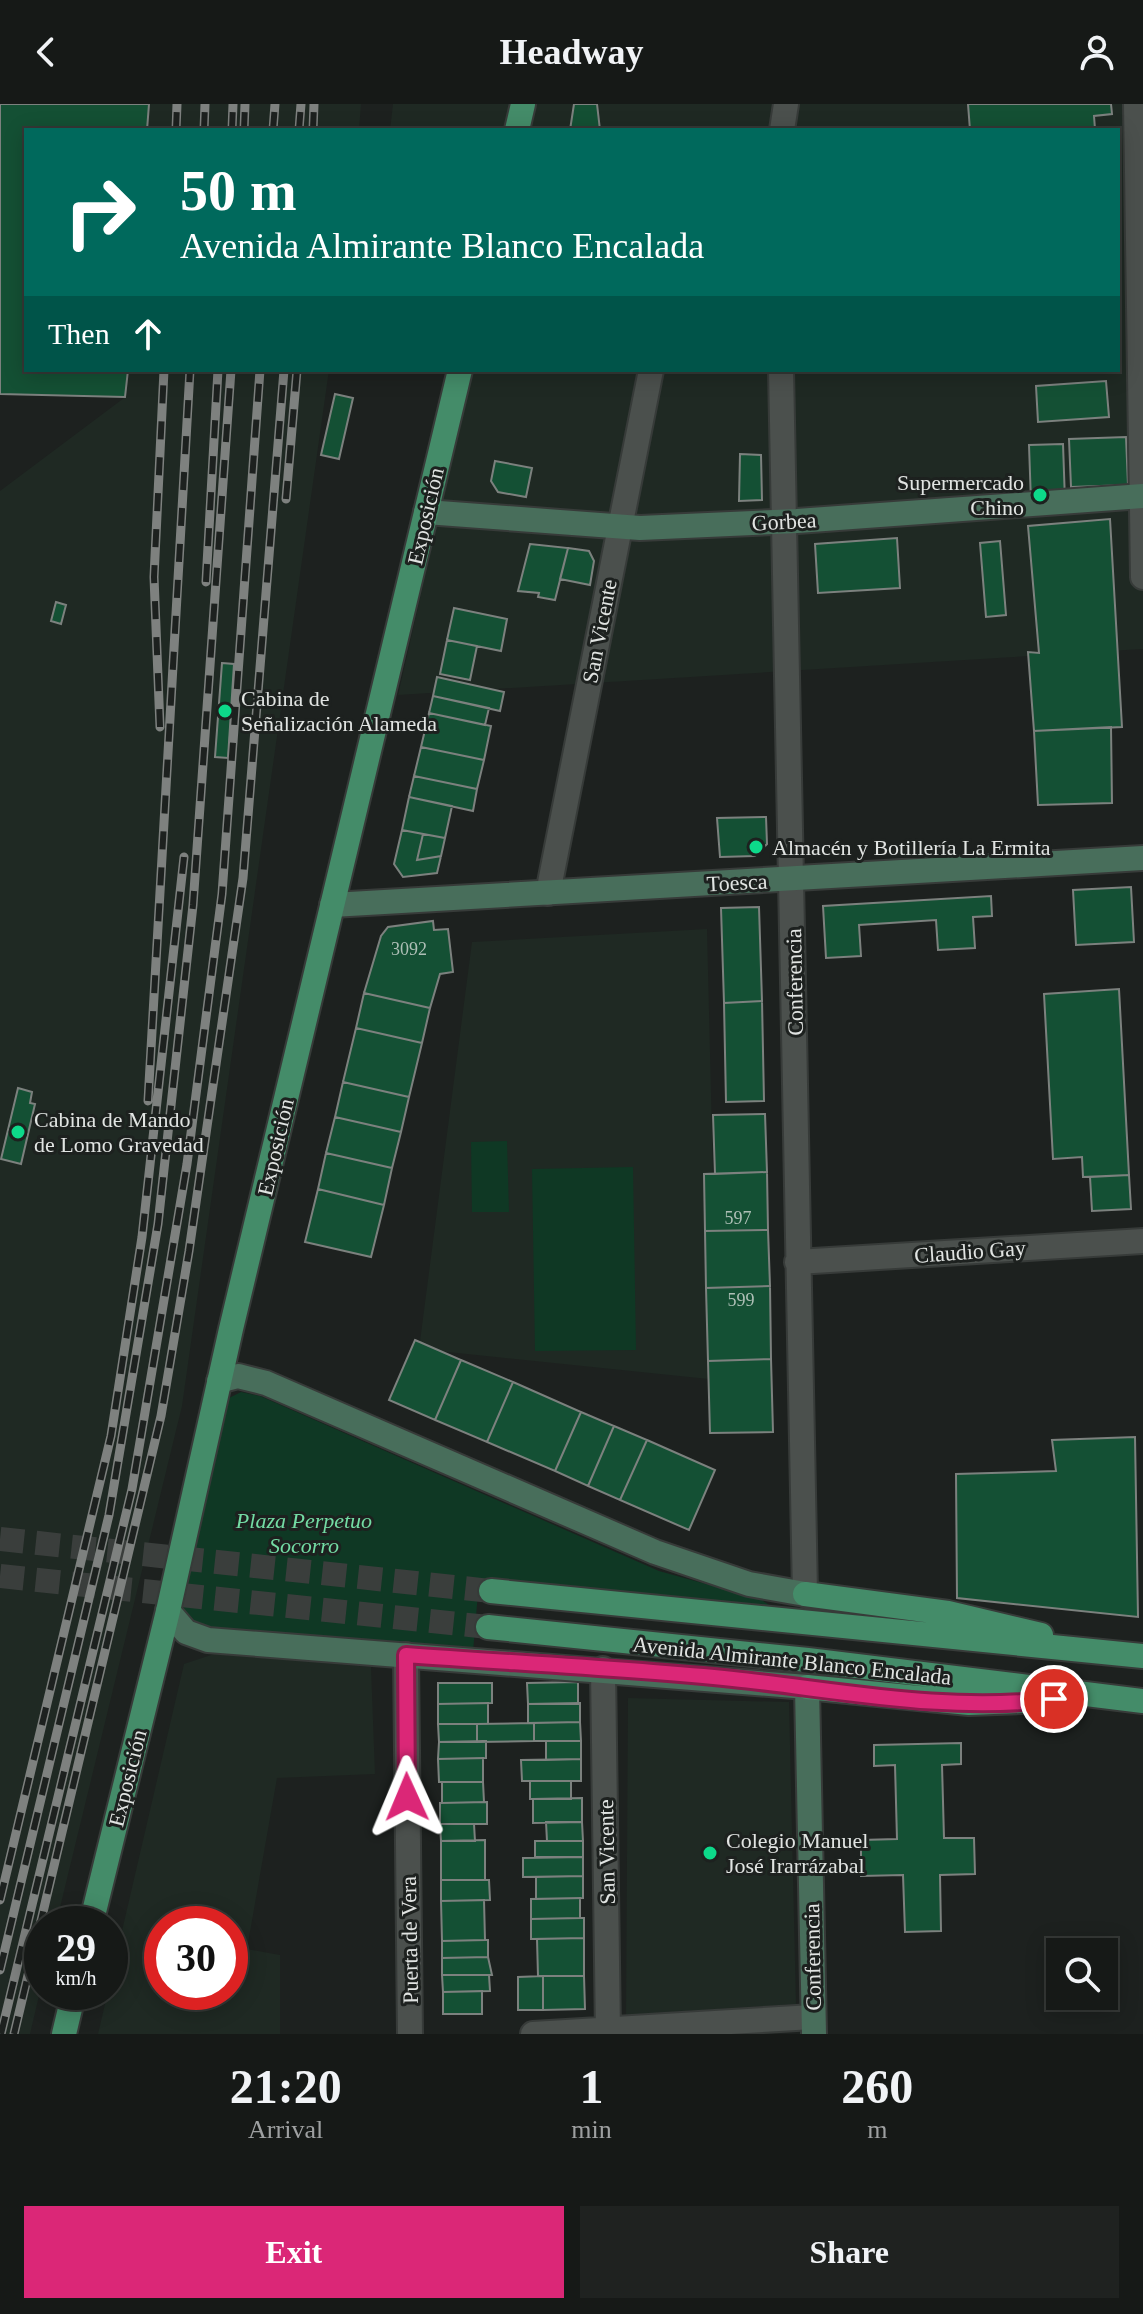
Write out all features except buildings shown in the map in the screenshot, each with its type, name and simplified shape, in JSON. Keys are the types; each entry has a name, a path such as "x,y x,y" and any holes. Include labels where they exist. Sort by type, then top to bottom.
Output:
{"main road":[{"path":"517,128 523,104"},
{"name":"Exposición","path":"95,1906 168,1611 219,1381 460,372"},
{"name":"Avenida Almirante Blanco Encalada","path":"491,1591 1143,1656"},
{"path":"805,1594 989,1620 1076,1649"},
{"name":"Avenida Almirante Blanco Encalada","path":"488,1627 793,1658 1143,1701"},
{"path":"807,1687 969,1703 1031,1702 1081,1695"},
{"path":"64,2034 70,2010"}],"street":[{"path":"782,128 786,104"},
{"path":"1136,104 1133,140 1143,577"},
{"name":"San Vicente","path":"548,893 651,372"},
{"name":"Conferencia","path":"781,372 805,1594"},
{"name":"Gorbea","path":"426,512 619,528 783,522 1142,496"},
{"name":"Toesca","path":"332,905 1143,858"},
{"name":"Claudio Gay","path":"797,1262 1143,1241"},
{"path":"219,1381 238,1376 266,1383 655,1552 749,1584 805,1594"},
{"name":"Avenida Almirante Blanco Encalada","path":"168,1611 186,1632 208,1640 807,1687"},
{"name":"Puerta de Vera","path":"406,1655 410,2034"},
{"name":"San Vicente","path":"603,1669 608,2032"},
{"name":"Conferencia","path":"807,1687 814,2026"},
{"path":"533,2034 814,2026"}],"shaded area":[{"path":"0,104 361,104 359,128 24,128 24,372 329,372 182,1406 60,1906 24,1906 24,2010 36,2010 30,2034 0,2034 0,491 124,398 0,394"},
{"path":"393,104 1143,104 1143,649 398,695 472,372 1120,372 1120,128 390,128"},
{"path":"707,929 718,1380 419,1349 472,942"},
{"path":"214,1654 371,1667 375,1774 277,1778 248,1943 248,1906 144,1906 144,2010 248,2010 248,1949 280,1955 280,2034 98,2034 104,2010 128,2010 128,1906 184,1664"},
{"name":"Colegio Manuel José Irarrázabal","path":"628,1698 789,1702 796,2004 626,2015"}],"green space":[{"path":"507,1141 509,1212 472,1212 471,1142"},
{"path":"633,1167 636,1350 535,1351 532,1169"},
{"name":"Plaza Perpetuo Socorro","path":"241,1392 260,1396 659,1571 760,1599 772,1607 479,1581 473,1652 199,1633 181,1613 179,1594 227,1399"}],"tunnel":[{"path":"0,1539 491,1591"},
{"path":"0,1576 488,1627"}],"railway":[{"path":"176,128 177,104"},
{"path":"204,128 205,104"},
{"path":"232,128 233,104"},
{"path":"244,128 245,104"},
{"path":"273,128 275,104"},
{"path":"299,128 301,104"},
{"path":"313,128 314,104"},
{"path":"160,727 154,577 164,372"},
{"path":"148,1101 190,372"},
{"path":"206,582 218,372"},
{"path":"0,1970 109,1515 158,1224 193,905 231,372"},
{"path":"1,2034 132,1489 187,1164 222,894 260,372"},
{"path":"14,2034 161,1416 189,1251 243,878 284,372"},
{"path":"286,499 297,372"},
{"path":"0,1900 111,1436 142,1237 184,857"}],"place":[{"name":"Supermercado Chino","path":"1040,495"},
{"name":"Cabina de Señalización Alameda","path":"225,711"},
{"name":"Almacén y Botillería La Ermita","path":"756,847"},
{"name":"Cabina de Mando de Lomo Gravedad","path":"18,1132"},
{"name":"Colegio Manuel José Irarrázabal","path":"710,1853"}],"route":[{"path":"407,1797 406,1655 716,1678 938,1701 1000,1703 1054,1699"}]}
